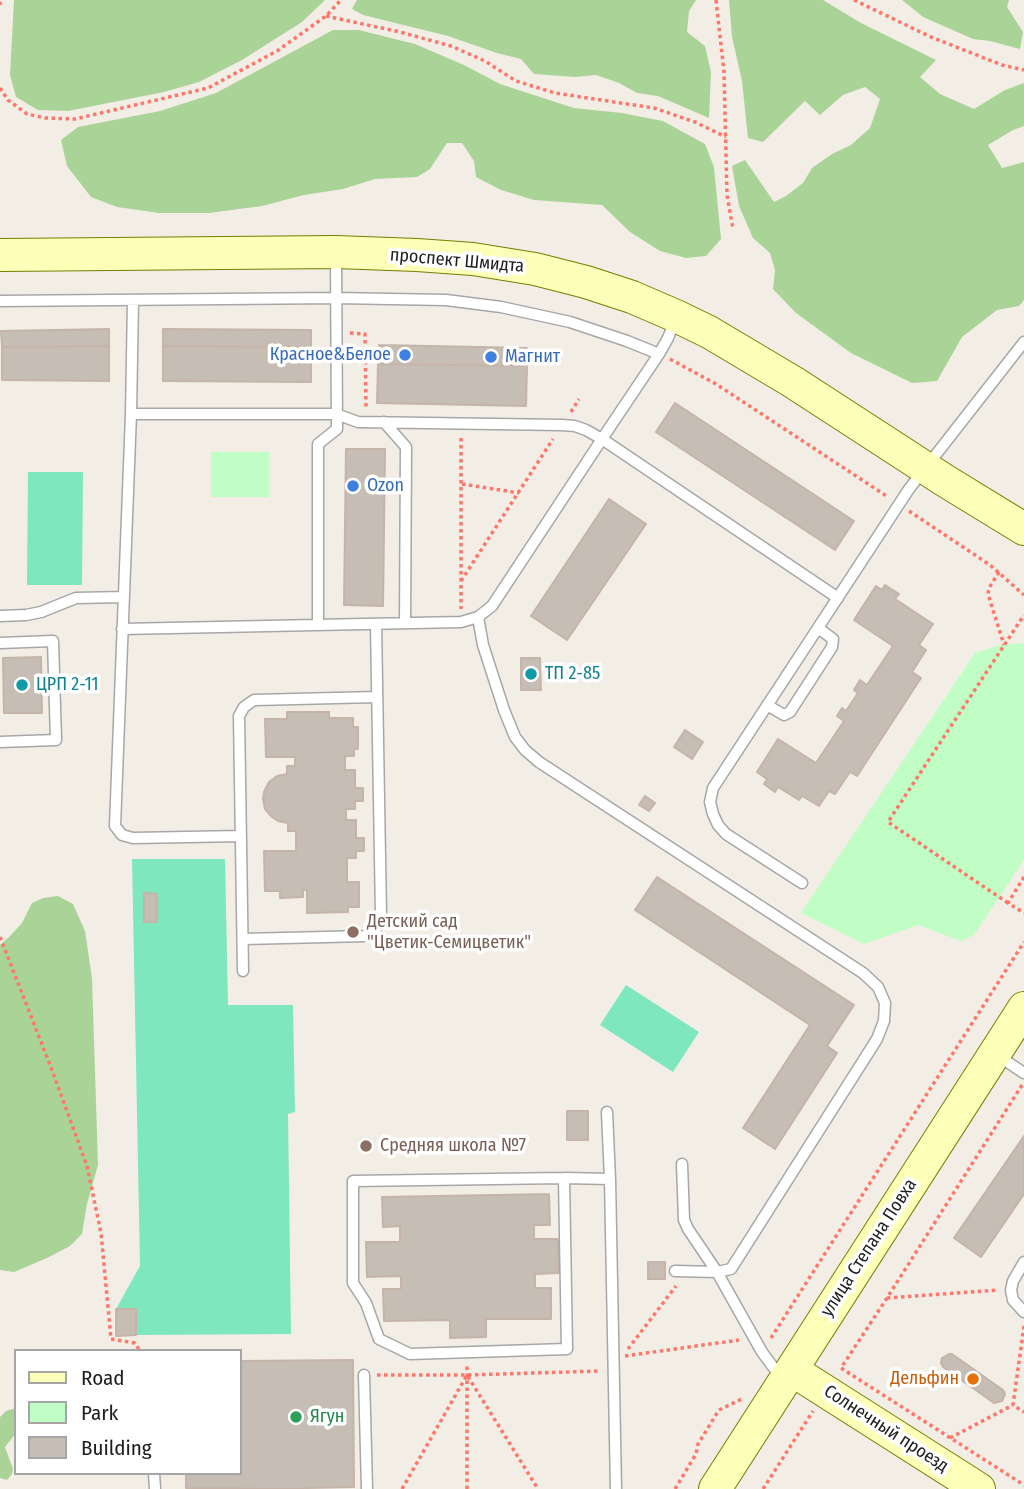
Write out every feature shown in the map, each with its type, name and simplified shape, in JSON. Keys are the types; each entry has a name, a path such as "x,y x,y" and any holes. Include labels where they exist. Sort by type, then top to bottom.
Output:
{"main road":[{"name":"проспект Шмидта","path":"0,255 336,252 473,259 535,269 632,298 676,316 746,353 1024,529"},
{"name":"проспект Шмидта","path":"934,474 1024,550"},
{"name":"улица Степана Повха","path":"715,1489 1024,1008"},
{"name":"Солнечный проезд","path":"789,1375 979,1489"}],"lane":[{"path":"317,625 318,444 337,429 336,252"},
{"path":"0,301 337,298 446,300 501,307 570,322 659,354"},
{"path":"133,300 115,826 122,835 133,838 241,836"},
{"path":"122,629 461,622 478,617 492,606 659,354 676,316"},
{"path":"802,883 726,834 713,814 710,803 713,788 898,504 934,474 1024,342"},
{"path":"131,414 336,414 358,422 575,426 602,439 838,597"},
{"path":"384,422 406,447 405,623"},
{"path":"0,616 47,610 76,598 123,597"},
{"path":"478,617 504,710 515,737 525,750 539,762 863,973 878,987 885,1003 884,1021 877,1039 731,1269 717,1272 681,1271"},
{"path":"243,939 366,936 378,926 381,916 376,624"},
{"path":"767,705 784,715 790,712 832,648 833,639 818,628"},
{"path":"0,643 53,642 56,740 0,742"},
{"path":"243,971 239,716 244,707 254,700 377,697"},
{"path":"995,1053 1024,1073"},
{"path":"607,1112 616,1489"},
{"path":"682,1164 684,1220 688,1229 717,1272 762,1352 776,1371 789,1375"},
{"path":"564,1178 567,1349 410,1354 379,1339 366,1303 352,1283 353,1181 564,1178 610,1179"},
{"path":"1024,1262 1011,1290 1013,1300 1024,1312"},
{"path":"364,1376 367,1489"}],"path":[{"path":"0,88 8,100 27,114 45,118 75,119 208,88 276,51 326,16 341,0"},
{"path":"716,0 724,72 727,195 733,229"},
{"path":"854,0 943,42 1002,65 1024,70"},
{"path":"866,0 867,6"},
{"path":"326,16 451,46 485,61 516,81 555,93 654,108 695,122 726,137"},
{"path":"348,322 348,333 366,334 366,411"},
{"path":"659,354 716,384 898,504 999,572 1024,595"},
{"path":"461,582 579,399"},
{"path":"461,423 461,622"},
{"path":"461,484 519,493"},
{"path":"999,572 988,594 1004,645"},
{"path":"1024,615 888,822 1024,913"},
{"path":"1008,902 1024,877"},
{"path":"0,937 87,1166 101,1233 111,1339 135,1343 139,1349"},
{"path":"762,1352 1024,942"},
{"path":"1024,1073 1022,1086 841,1368 1024,1485"},
{"path":"681,1271 623,1357 754,1338"},
{"path":"887,1298 1011,1290"},
{"path":"1013,1405 1024,1326"},
{"path":"467,1489 468,1351"},
{"path":"364,1376 467,1376 613,1370"},
{"path":"402,1489 467,1376"},
{"path":"467,1376 538,1489"},
{"path":"675,1489 719,1410 746,1396"},
{"path":"763,1489 817,1405"},
{"path":"950,1438 1013,1405"},
{"path":"1013,1405 1024,1412"}],"green space":[{"path":"14,0 325,0 302,22 242,60 199,82 164,92 68,111 38,110 16,97 10,75"},
{"path":"357,0 696,0 689,11 687,32 705,46 711,72 709,118 658,96 637,93 596,75 575,77 534,74 521,59 448,36 363,15 352,9"},
{"path":"729,0 823,0 861,23 936,60 920,77 940,94 974,109 1005,90 1024,83 1024,126 988,145 1002,168 1024,162 1024,300 1019,306 997,310 962,337 937,381 912,383 851,353 796,313 773,289 775,270 770,253 753,238 739,206 732,166 745,160 774,202 803,183 812,168 851,145 870,128 880,99 865,87 843,95 820,115 805,101 763,142 748,138"},
{"path":"902,0 1009,0 1007,7 1023,32 1020,49 973,39 923,17"},
{"path":"333,30 359,30 415,44 500,84 574,108 663,121 705,144 714,167 721,239 706,256 686,258 660,251 630,232 602,205 534,200 501,190 476,177 474,161 462,143 447,143 430,169 417,177 375,179 343,189 304,195 262,206 209,213 159,213 117,207 91,197 67,166 61,140 78,127 160,111 216,93"},
{"path":"211,452 269,452 269,497 211,497"},
{"path":"28,472 83,472 82,585 27,585"},
{"path":"1000,645 1024,645 1024,860 974,935 961,941 918,925 864,944 801,913 975,653"},
{"path":"132,859 225,859 228,1005 293,1005 295,1112 288,1114 291,1334 136,1335 136,1309 116,1309 140,1266"},
{"path":"58,896 73,904 85,931 92,978 98,1165 82,1234 70,1246 14,1272 0,1270 0,945 22,923 32,903"},
{"path":"626,985 699,1032 673,1072 600,1025"},
{"path":"14,1409 14,1436 5,1447 13,1469 7,1480 0,1478 0,1417"}],"building":[{"path":"109,329 109,346 2,347 1,331"},
{"path":"163,329 311,330 311,347 163,346"},
{"path":"379,345 527,348 527,366 378,364"},
{"path":"109,346 109,381 2,380 2,347"},
{"path":"163,346 311,347 311,382 163,381"},
{"path":"378,364 527,366 526,406 377,403"},
{"path":"675,403 854,521 835,550 656,432"},
{"path":"346,449 385,449 383,606 344,605"},
{"path":"609,499 646,524 567,640 531,616"},
{"path":"885,585 899,594 895,599 933,624 919,645 926,650 912,672 921,678 857,776 850,772 835,794 829,791 819,806 802,796 799,800 778,787 775,792 764,784 767,779 757,772 778,739 816,763 844,721 837,716 842,708 846,711 858,693 854,690 860,680 867,685 893,646 854,620 876,586 882,590"},
{"name":"ЦРП 2-11","path":"41,657 42,713 4,713 3,658"},
{"name":"ТП 2-85","path":"521,658 540,658 541,690 521,690"},
{"path":"287,712 329,712 329,718 353,718 353,727 358,727 358,749 354,749 354,756 345,756 345,770 355,770 355,788 363,788 363,801 355,801 355,809 346,809 346,820 356,820 356,838 364,838 364,851 356,851 356,858 347,858 347,882 359,882 359,907 348,907 348,912 307,913 307,890 303,890 303,897 280,898 280,891 265,891 264,851 296,851 296,831 288,831 288,823 272,817 265,809 263,799 269,782 277,776 287,774 287,766 295,766 295,757 266,757 265,719 287,719"},
{"path":"685,730 703,742 692,759 674,747"},
{"path":"645,796 655,803 649,811 639,805"},
{"path":"657,877 854,1005 827,1046 837,1053 775,1149 743,1128 810,1025 635,910"},
{"path":"144,893 157,894 157,922 144,922"},
{"path":"567,1111 588,1111 588,1140 567,1140"},
{"path":"1024,1136 1024,1194 981,1257 954,1238"},
{"path":"549,1194 550,1225 534,1225 534,1239 558,1239 559,1273 535,1274 535,1288 551,1288 551,1319 486,1319 486,1337 450,1338 450,1320 384,1321 383,1289 401,1289 401,1276 367,1277 366,1242 400,1242 400,1226 383,1227 382,1197"},
{"path":"648,1262 665,1262 665,1279 648,1279"},
{"path":"116,1309 136,1309 136,1335 116,1336"},
{"name":"Дельфин","path":"949,1354 1003,1390 1005,1394 1002,1401 994,1403 943,1367 942,1358"},
{"name":"Ягун","path":"353,1360 354,1487 186,1488 186,1475 242,1475 242,1361"}],"place":[{"name":"Красное&Белое","path":"405,355"},
{"name":"Магнит","path":"491,357"},
{"name":"Ozon","path":"353,486"},
{"name":"ТП 2-85","path":"531,674"},
{"name":"ЦРП 2-11","path":"22,685"},
{"name":"Детский сад \"Цветик-Семицветик\"","path":"353,932"},
{"name":"Средняя школа №7","path":"366,1146"},
{"name":"Дельфин","path":"973,1379"},
{"name":"Ягун","path":"296,1417"}]}
